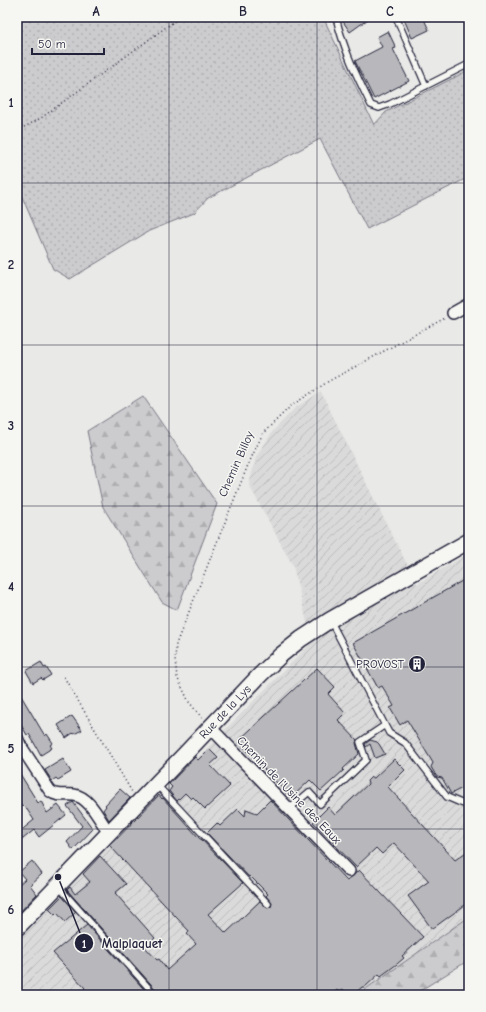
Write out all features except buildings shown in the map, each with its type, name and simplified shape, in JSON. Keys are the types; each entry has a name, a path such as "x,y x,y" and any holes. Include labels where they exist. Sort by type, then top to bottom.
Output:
{"main road":[{"name":"Rue de la Lys","path":"17,928 274,661 297,642 330,620 469,541"}],"street":[{"path":"453,313 469,304"},
{"name":"Chemin de l'Usine des Eaux","path":"210,727 349,871"},
{"path":"17,738 50,791 55,794 81,797 93,809 109,833"}],"lane":[{"path":"336,17 350,62 371,105 379,108 390,104 469,64"},
{"path":"396,17 426,86"},
{"path":"330,620 389,732 405,743 447,797 469,805"},
{"path":"289,809 309,792 320,804 366,760 360,742 385,725"},
{"path":"156,784 268,904"},
{"path":"58,886 154,995"}],"path":[{"path":"17,131 41,118 180,17"},
{"name":"Chemin Billoy","path":"210,727 189,702 177,677 175,660 176,644 248,465 263,433 291,406 329,381 453,313"},
{"path":"64,677 138,802"}],"shaded area":[{"path":"321,392 417,584 469,553 469,917 357,995 17,995 17,940 312,642 293,566 249,485 256,457 273,431 296,407"}],"green space":[{"path":"17,17 323,17 374,125 386,112 469,70 469,177 367,229 320,139 208,198 194,213 149,231 70,279 53,269 17,185"},
{"path":"143,396 217,504 177,610 162,602 103,507 87,431"},
{"path":"469,917 469,960 413,995 357,995"}],"place":[{"name":"PROVOST","path":"417,664"},
{"name":"Malplaquet","path":"58,877"}]}
